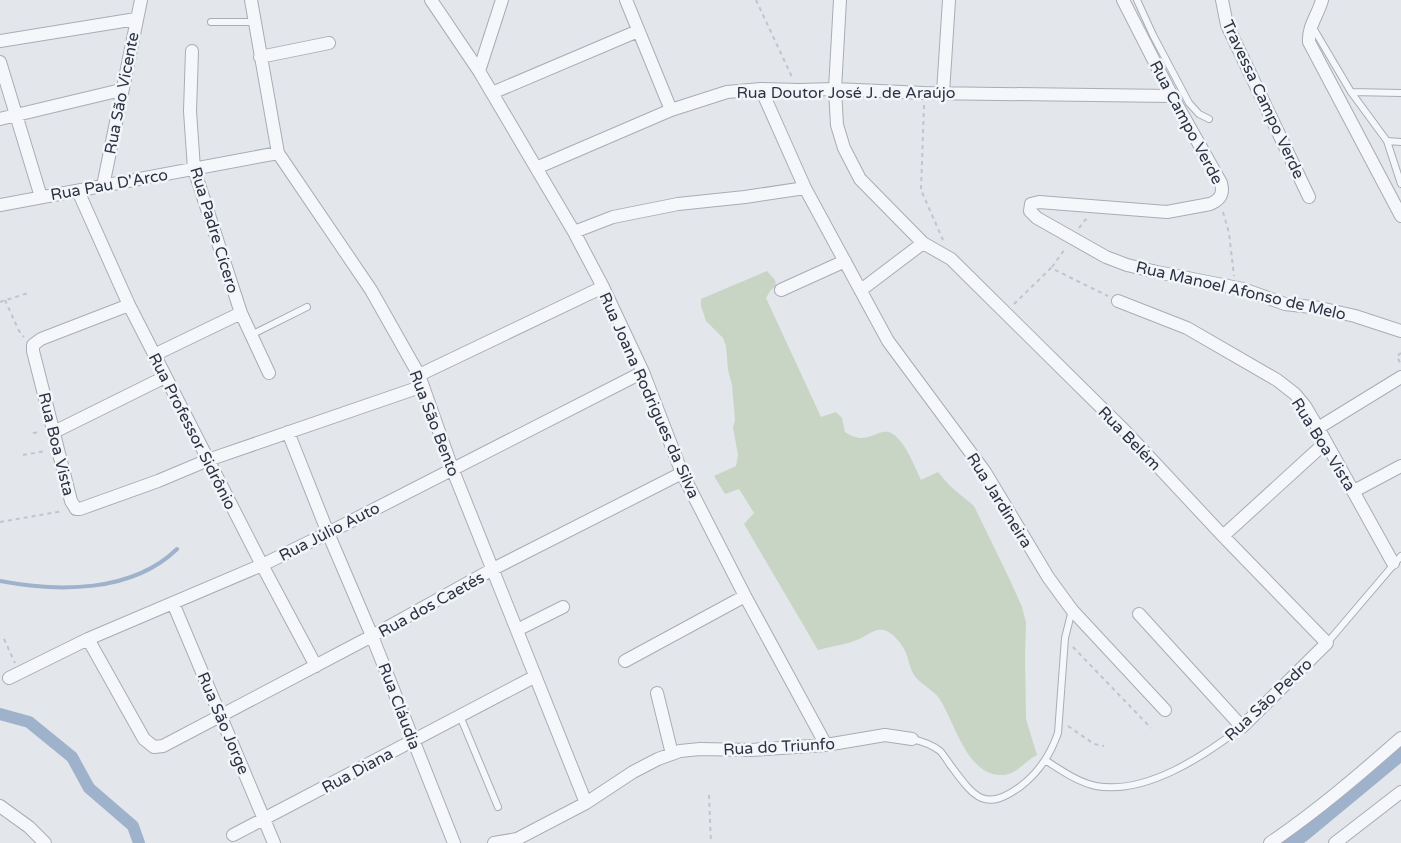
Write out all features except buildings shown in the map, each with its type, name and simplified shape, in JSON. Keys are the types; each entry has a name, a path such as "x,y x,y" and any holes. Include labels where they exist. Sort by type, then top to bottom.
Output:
{"street":[{"name":"Rua São Vicente","path":"103,186 121,90 141,0"},
{"name":"Rua São Bento","path":"251,0 278,154 371,290 421,381 452,468 586,803"},
{"name":"Rua Joana Rodrigues da Silva","path":"431,0 479,71 574,232 603,287 643,372 682,473 745,596 826,745"},
{"path":"479,71 502,0"},
{"path":"626,0 671,110"},
{"name":"Rua Belém","path":"840,0 834,89 837,125 851,165 860,179 924,243 951,259 1125,431 1327,643"},
{"path":"943,93 949,0"},
{"name":"Rua Campo Verde","path":"1050,203 1167,212 1210,204 1220,198 1223,190 1123,0"},
{"name":"Travessa Campo Verde","path":"1222,0 1227,25 1309,197"},
{"path":"1322,0 1319,11 1311,24 1308,34 1309,42 1401,216"},
{"path":"0,41 136,18"},
{"path":"492,93 638,31"},
{"path":"260,57 329,43"},
{"name":"Rua Padre Cícero","path":"192,51 190,111 194,168 240,313 269,373"},
{"path":"0,62 40,197"},
{"name":"Rua Doutor José J. de Araújo","path":"536,168 671,110 727,92 761,89 834,89 943,93 1172,96"},
{"name":"Rua Jardineira","path":"761,89 806,188 888,341 985,472 1048,577 1072,610 1165,710"},
{"path":"0,119 121,90"},
{"name":"Rua Pau D'Arco","path":"0,205 278,154"},
{"path":"574,232 613,217 678,204 806,188"},
{"name":"Rua Professor Sidrônio","path":"78,191 129,305 165,377 316,666"},
{"name":"Rua Manoel Afonso de Melo","path":"1050,203 1034,202 1031,204 1030,211 1037,218 1106,257 1157,272 1236,288 1285,304 1329,310 1401,331"},
{"path":"861,290 924,243"},
{"path":"781,290 845,261"},
{"name":"Rua Boa Vista","path":"33,346 71,501 76,509 80,509 421,381 603,287"},
{"name":"Rua Boa Vista","path":"1118,301 1187,328 1277,380 1294,394 1305,406 1325,443 1397,559"},
{"path":"33,346 41,339 129,305"},
{"path":"154,355 240,313"},
{"name":"Rua Júlio Auto","path":"14,675 88,639 262,565 643,372"},
{"path":"54,432 165,377"},
{"path":"1318,428 1401,377"},
{"name":"Rua Cláudia","path":"288,432 454,843"},
{"path":"1223,536 1325,443"},
{"path":"1354,491 1401,466"},
{"name":"Rua dos Caetés","path":"88,639 144,739 154,747 164,746 372,636 493,569 682,473"},
{"path":"625,661 745,596"},
{"name":"Rua São Jorge","path":"173,603 274,843"},
{"path":"517,630 563,607"},
{"path":"1139,614 1242,727"},
{"name":"Rua São Pedro","path":"1242,727 1327,643"},
{"name":"Rua Diana","path":"232,835 534,677"},
{"path":"657,693 672,754"},
{"name":"Rua do Triunfo","path":"494,843 518,841 586,803 633,772 658,759 680,751 700,749 751,750 826,745 885,734 912,739"},
{"path":"1270,843 1298,824 1342,789 1401,738"},
{"path":"1335,843 1401,792"},
{"path":"0,806 29,827 45,843"}],"lane":[{"path":"1137,0 1189,103 1199,114 1209,119"},
{"path":"211,22 254,22"},
{"path":"1311,24 1351,92 1387,141 1401,184"},
{"path":"1351,92 1401,94"},
{"path":"1387,141 1401,142"},
{"path":"251,336 307,307"},
{"name":"Rua São Pedro","path":"1327,643 1397,559"},
{"path":"1045,760 1054,744 1060,720 1065,638 1072,610"},
{"path":"460,716 498,807"},
{"name":"Rua São Pedro","path":"1045,760 1083,782 1097,786 1128,785 1150,780 1183,765 1212,750 1242,727"},
{"name":"Rua do Triunfo","path":"912,739 925,742 940,752 963,782 977,796 992,801 1008,796 1030,779 1045,760"}],"path":[{"path":"756,0 799,90"},
{"path":"924,92 921,190 951,259"},
{"path":"1220,198 1229,233 1236,288"},
{"path":"1005,312 1051,268 1065,249"},
{"path":"1051,268 1118,301"},
{"path":"0,302 28,293"},
{"path":"5,300 19,331 33,346"},
{"path":"1401,353 1398,356 1401,364"},
{"path":"23,455 58,450"},
{"path":"0,522 76,509"},
{"path":"1065,638 1151,728"},
{"path":"4,639 14,675"},
{"path":"1060,720 1094,744 1104,746"},
{"path":"708,795 710,843"}],"green space":[{"path":"767,271 775,280 776,286 766,298 821,417 836,412 842,418 845,432 857,438 865,438 881,432 890,433 904,446 921,480 938,472 950,486 974,506 1009,578 1022,607 1026,623 1026,719 1037,755 1009,774 991,774 980,768 971,758 939,698 914,675 905,650 890,633 877,630 854,641 818,650 744,524 754,513 739,489 725,494 714,476 736,466 738,455 733,428 735,420 726,346 723,338 706,321 701,306 701,299"}],"water":[{"path":"1401,741 1401,763 1308,840 1304,843 1275,843"}],"waterway":[{"path":"0,581 46,587 93,586 139,574 159,563 177,549"},
{"path":"0,714 29,722 72,757 89,788 133,826 139,843"}]}
